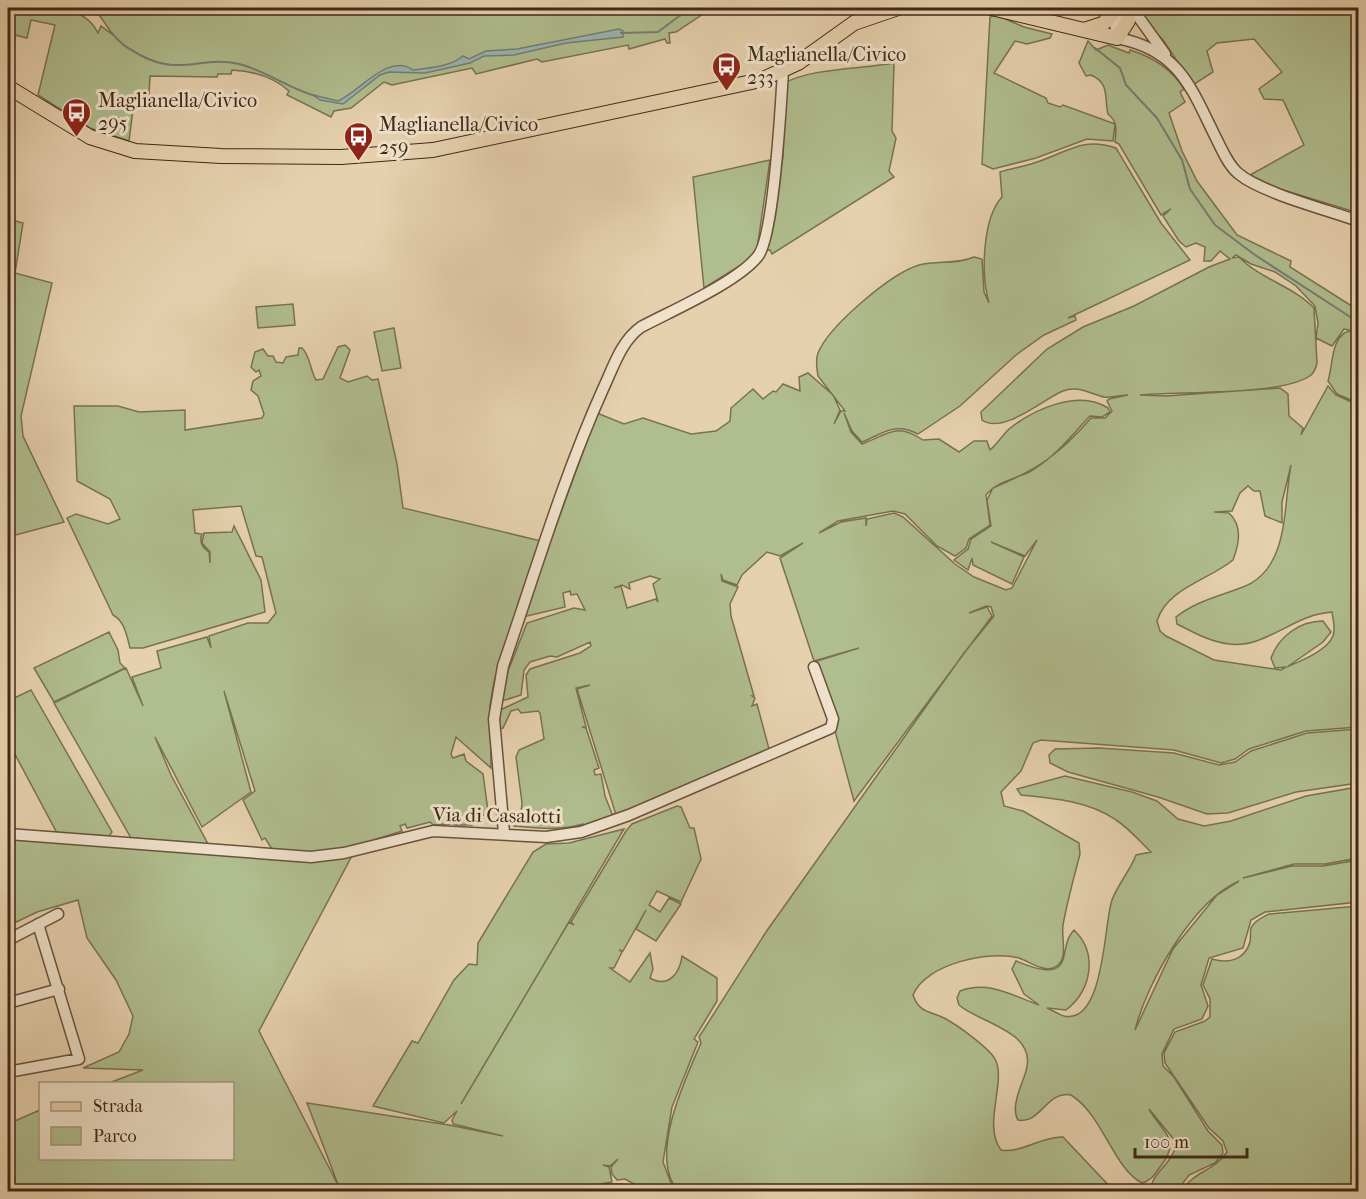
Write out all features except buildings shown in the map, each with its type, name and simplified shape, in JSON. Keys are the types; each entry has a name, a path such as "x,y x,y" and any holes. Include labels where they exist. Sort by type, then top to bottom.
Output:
{"main road":[{"path":"8,87 87,136 135,151 221,156 341,157 433,150 756,82 783,71 854,23 898,8"},
{"path":"992,8 1117,38 1128,21 1130,8"},
{"path":"1082,30 1103,24 1118,8"}],"street":[{"path":"1118,8 1115,24 1117,38 1146,45 1170,62"},
{"path":"1130,8 1190,88 1224,154 1239,175 1263,187 1359,220"},
{"path":"504,833 494,725 495,699 503,666 575,454 612,370 630,336 641,327 720,285 749,265 761,251 777,154 783,71"},
{"name":"Via di Casalotti","path":"8,834 311,857 344,853 425,832 504,833 555,837 595,828 828,730 832,727 833,719 814,667"},
{"path":"8,940 58,914"},
{"path":"8,1072 79,1059 38,924"},
{"path":"8,1003 59,988"}],"green space":[{"path":"45,7 70,11 91,22 98,33 101,26 113,35 100,16 85,8 712,8 676,32 669,33 670,43 667,43 665,39 629,49 628,45 542,62 537,59 476,74 472,68 392,85 384,82 351,108 334,111 331,117 287,95 289,91 276,82 255,73 232,70 231,74 218,74 217,77 150,76 149,94 143,93 142,98 134,101 129,141 90,128 38,95 55,25 31,20 27,38 15,35 13,43 8,42 8,8"},
{"path":"1137,8 1358,8 1358,118 1350,114 1358,120 1358,213 1280,189 1250,175 1304,145 1283,100 1264,99 1259,89 1282,72 1254,39 1217,43 1207,51 1213,72 1193,85 1163,40 1144,20"},
{"path":"996,15 1024,27 1052,34 1050,38 1027,44 1015,41 994,73 1046,98 1048,103 1060,107 1063,105 1115,124 1113,141 1087,139 1036,158 993,169 982,164 990,17"},
{"path":"1088,41 1096,50 1108,45 1129,53 1130,50 1138,53 1161,64 1173,75 1184,89 1180,92 1185,102 1169,113 1182,151 1197,181 1237,235 1291,261 1290,267 1358,310 1358,332 1344,329 1332,346 1316,338 1318,323 1315,306 1296,286 1275,272 1251,264 1236,255 1232,258 1239,257 1247,265 1306,300 1314,308 1317,363 1311,375 1297,382 1257,390 1280,388 1288,394 1289,416 1303,428 1301,435 1328,386 1336,395 1358,405 1358,727 1306,731 1249,749 1235,759 1221,763 1174,750 1041,740 1033,743 1021,771 1001,792 1004,806 1023,811 1079,843 1080,854 1063,925 1063,957 1058,965 1049,969 1038,967 1019,958 1006,956 975,958 959,962 930,975 913,995 918,1005 925,1011 956,1025 995,1059 998,1079 994,1128 1001,1150 1016,1150 1047,1139 1063,1137 1114,1191 678,1191 670,1176 667,1158 672,1118 701,1043 699,1037 766,932 956,664 854,801 835,731 837,727 814,662 859,648 814,661 780,558 803,543 780,556 767,552 742,575 737,585 723,580 721,574 722,581 738,587 730,604 731,616 754,696 752,696 755,698 752,706 757,704 769,749 616,815 577,689 590,685 576,688 586,727 582,727 586,728 599,768 594,770 595,775 601,774 605,796 613,816 584,827 583,824 566,828 514,826 509,817 521,812 522,803 516,757 519,750 544,739 538,711 521,713 518,709 511,711 503,728 495,730 496,712 528,697 526,675 530,669 580,653 591,646 590,642 557,657 550,656 530,662 524,670 521,695 502,701 508,671 527,623 574,608 585,610 577,594 571,595 570,591 563,593 565,607 523,617 597,413 624,424 643,418 691,434 716,431 730,421 731,408 753,389 763,399 773,391 776,392 783,384 800,391 799,377 808,373 832,394 818,376 817,371 817,356 824,342 862,302 893,279 919,265 960,261 974,257 982,259 984,292 989,303 985,278 985,248 990,219 1002,197 1000,172 1035,163 1076,147 1094,144 1116,148 1161,223 1190,260 1068,318 1075,316 1076,320 1044,335 1016,355 960,406 918,434 896,429 883,432 862,442 852,431 844,413 851,432 862,444 899,431 923,440 939,439 959,452 974,441 987,441 990,450 1009,429 1019,422 1057,404 1084,400 1108,408 1110,412 1102,417 1090,416 1049,458 1069,442 1091,418 1105,418 1112,411 1107,401 1109,399 1128,395 1104,397 1079,389 1068,389 1012,420 991,423 982,420 981,412 1047,349 1083,327 1134,306 1209,267 1230,259 1220,251 1211,261 1204,261 1205,247 1196,243 1186,247 1179,241 1163,216 1171,209 1161,215 1119,144 1115,142 1116,127 1108,114 1104,86 1097,78 1091,75 1086,76 1079,63","holes":["1247,390 1166,396 1140,395","834,396 845,411 841,411 834,424 840,410","1291,465 1285,517 1277,551 1269,566 1258,578 1243,587 1184,611 1176,617 1177,624 1215,641 1240,644 1260,640 1299,621 1332,612 1333,636 1325,646 1313,655 1287,667 1323,642 1331,632 1323,621 1306,624 1291,631 1279,643 1271,658 1275,668 1286,667 1281,670 1214,660 1160,631 1157,621 1170,600 1179,592 1233,560 1238,542 1238,529 1229,513 1214,512 1232,511 1240,493 1248,486 1254,491 1260,491 1265,516 1282,523 1282,502","993,489 987,500 991,526 971,539 968,549 954,560 968,570 972,558 973,565 1012,584 1024,557 991,542 1025,556 1037,540 1012,588 1006,590 974,577 955,564 903,517 894,513 867,519 866,526 866,518 841,522 819,533 838,521 893,511 905,514 937,546 955,556 966,548 969,539 990,525 986,495","650,576 660,579 653,584 658,602 656,599 627,608 621,586 614,588 622,585 630,589 629,583","986,606 991,607 994,616 969,647 992,616 987,607 969,613"]},
{"path":"894,63 892,131 896,138 889,171 894,177 772,254 770,250 764,251 783,157 783,84 821,72"},
{"path":"770,160 757,249 749,260 704,288 693,177"},
{"path":"8,219 23,223 15,273 52,283 21,416 23,436 64,522 8,537"},
{"path":"293,304 295,325 258,328 256,307"},
{"path":"394,328 401,368 382,371 374,332"},
{"path":"1350,331 1358,334 1358,403 1337,394 1328,381 1336,344 1344,333"},
{"path":"345,345 350,350 340,378 348,382 367,376 372,380 378,379 397,464 403,508 541,541 494,682 490,705 491,768 456,737 451,754 453,758 464,754 466,761 483,774 488,811 479,819 470,819 472,825 455,825 450,822 450,824 433,825 430,822 407,828 405,824 400,826 402,831 349,848 314,853 272,849 265,838 262,840 243,800 255,791 224,691 251,792 202,827 155,737 171,775 208,844 131,838 54,703 126,668 143,706 132,677 161,668 157,651 207,637 211,648 209,636 248,623 268,623 276,613 262,557 256,556 241,506 193,510 195,533 202,534 201,542 209,552 210,563 210,552 202,543 204,533 232,532 234,526 261,580 265,612 143,648 130,648 123,625 113,615 67,518 76,514 108,524 120,519 110,499 77,481 74,406 118,406 139,412 185,410 185,430 262,418 264,414 258,396 251,390 253,381 261,376 259,370 256,372 251,367 255,352 263,349 268,356 273,356 276,362 283,363 286,357 298,355 299,348 302,348 316,380 323,379 338,347"},
{"path":"109,632 118,650 120,663 125,668 54,702 34,668"},
{"path":"31,690 112,832 109,836 57,833 10,745 8,701"},
{"path":"1358,729 1358,783 1296,792 1228,813 1207,814 1158,797 1068,772 1050,763 1049,755 1055,749 1099,748 1174,753 1219,765 1235,762 1251,751 1307,733"},
{"path":"1065,776 1132,792 1157,801 1178,819 1204,826 1231,821 1306,796 1358,787 1358,858 1325,864 1294,864 1243,878 1292,866 1323,866 1358,860 1358,902 1265,912 1251,920 1243,948 1209,958 1201,985 1208,1006 1202,1019 1174,1029 1162,1054 1163,1066 1174,1077 1208,1131 1222,1145 1223,1153 1215,1163 1189,1175 1177,1191 1150,1191 1155,1178 1172,1156 1176,1142 1149,1109 1168,1136 1170,1149 1154,1175 1142,1183 1123,1166 1092,1115 1071,1095 1063,1095 1049,1102 1032,1118 1018,1120 1016,1102 1026,1071 1027,1057 1023,1046 1015,1037 959,1005 957,998 960,991 981,987 1001,990 1039,1005 1024,994 1012,969 1016,961 1044,970 1057,968 1064,956 1068,939 1074,930 1087,949 1089,971 1086,982 1075,1002 1066,1010 1047,1008 1064,1016 1078,1014 1088,1005 1095,989 1112,900 1136,855 1151,852 1126,827 1094,808 1070,801 1021,795 1017,789","holes":["1216,896 1173,949 1135,1030 1150,989 1174,945 1189,924"]},
{"path":"677,806 681,807 690,828 694,828 701,859 681,902 657,891 649,905 660,912 669,898 681,904 656,941 636,929 646,910 623,951 619,950 622,952 614,968 610,968 630,982 650,953 653,969 650,978 657,981 668,980 676,973 682,956 717,978 717,1001 694,1039 698,1042 672,1107 663,1162 674,1191 647,1191 625,1179 617,1180 612,1174 611,1167 618,1159 610,1166 603,1165 609,1167 612,1182 600,1184 622,1184 640,1191 440,1192 426,1186 437,1191 8,1191 8,1124 39,1110 39,1160 234,1160 234,1082 112,1082 143,1070 83,1068 119,1052 129,1034 133,1016 116,980 87,938 78,900 37,912 8,926 8,838 229,856 355,850 259,1031 339,1187 307,1103 449,1125 503,1136 453,1124 452,1120 457,1111 444,1123 373,1106 412,1041 418,1043 454,980 469,964 477,965 478,943 533,852 546,844 569,843 624,829 461,1104 569,922 574,925 571,922 632,824"},
{"path":"1358,906 1358,1191 1181,1191 1193,1179 1222,1159 1227,1152 1223,1141 1209,1128 1165,1063 1164,1053 1175,1032 1210,1017 1210,999 1203,985 1212,959 1230,961 1240,957 1248,948 1252,926 1269,914"}],"water":[{"path":"619,29 623,31 623,37 566,43 514,55 484,56 470,63 425,73 389,72 380,75 343,104 320,100 313,95 338,101 374,75 394,66 404,66 413,70 432,68 452,63 463,56 469,59 486,51 517,49"}],"waterway":[{"path":"621,33 658,32 690,8"},
{"path":"112,33 128,48 155,61 180,65 214,62 239,64 316,96"},
{"path":"1095,48 1120,68 1126,85 1157,118 1182,160 1190,189 1215,225 1255,255 1358,322"}],"place":[{"name":"Maglianella/Civico 233","path":"726,92"},
{"name":"Maglianella/Civico 295","path":"77,138"},
{"name":"Maglianella/Civico 259","path":"358,162"}]}
